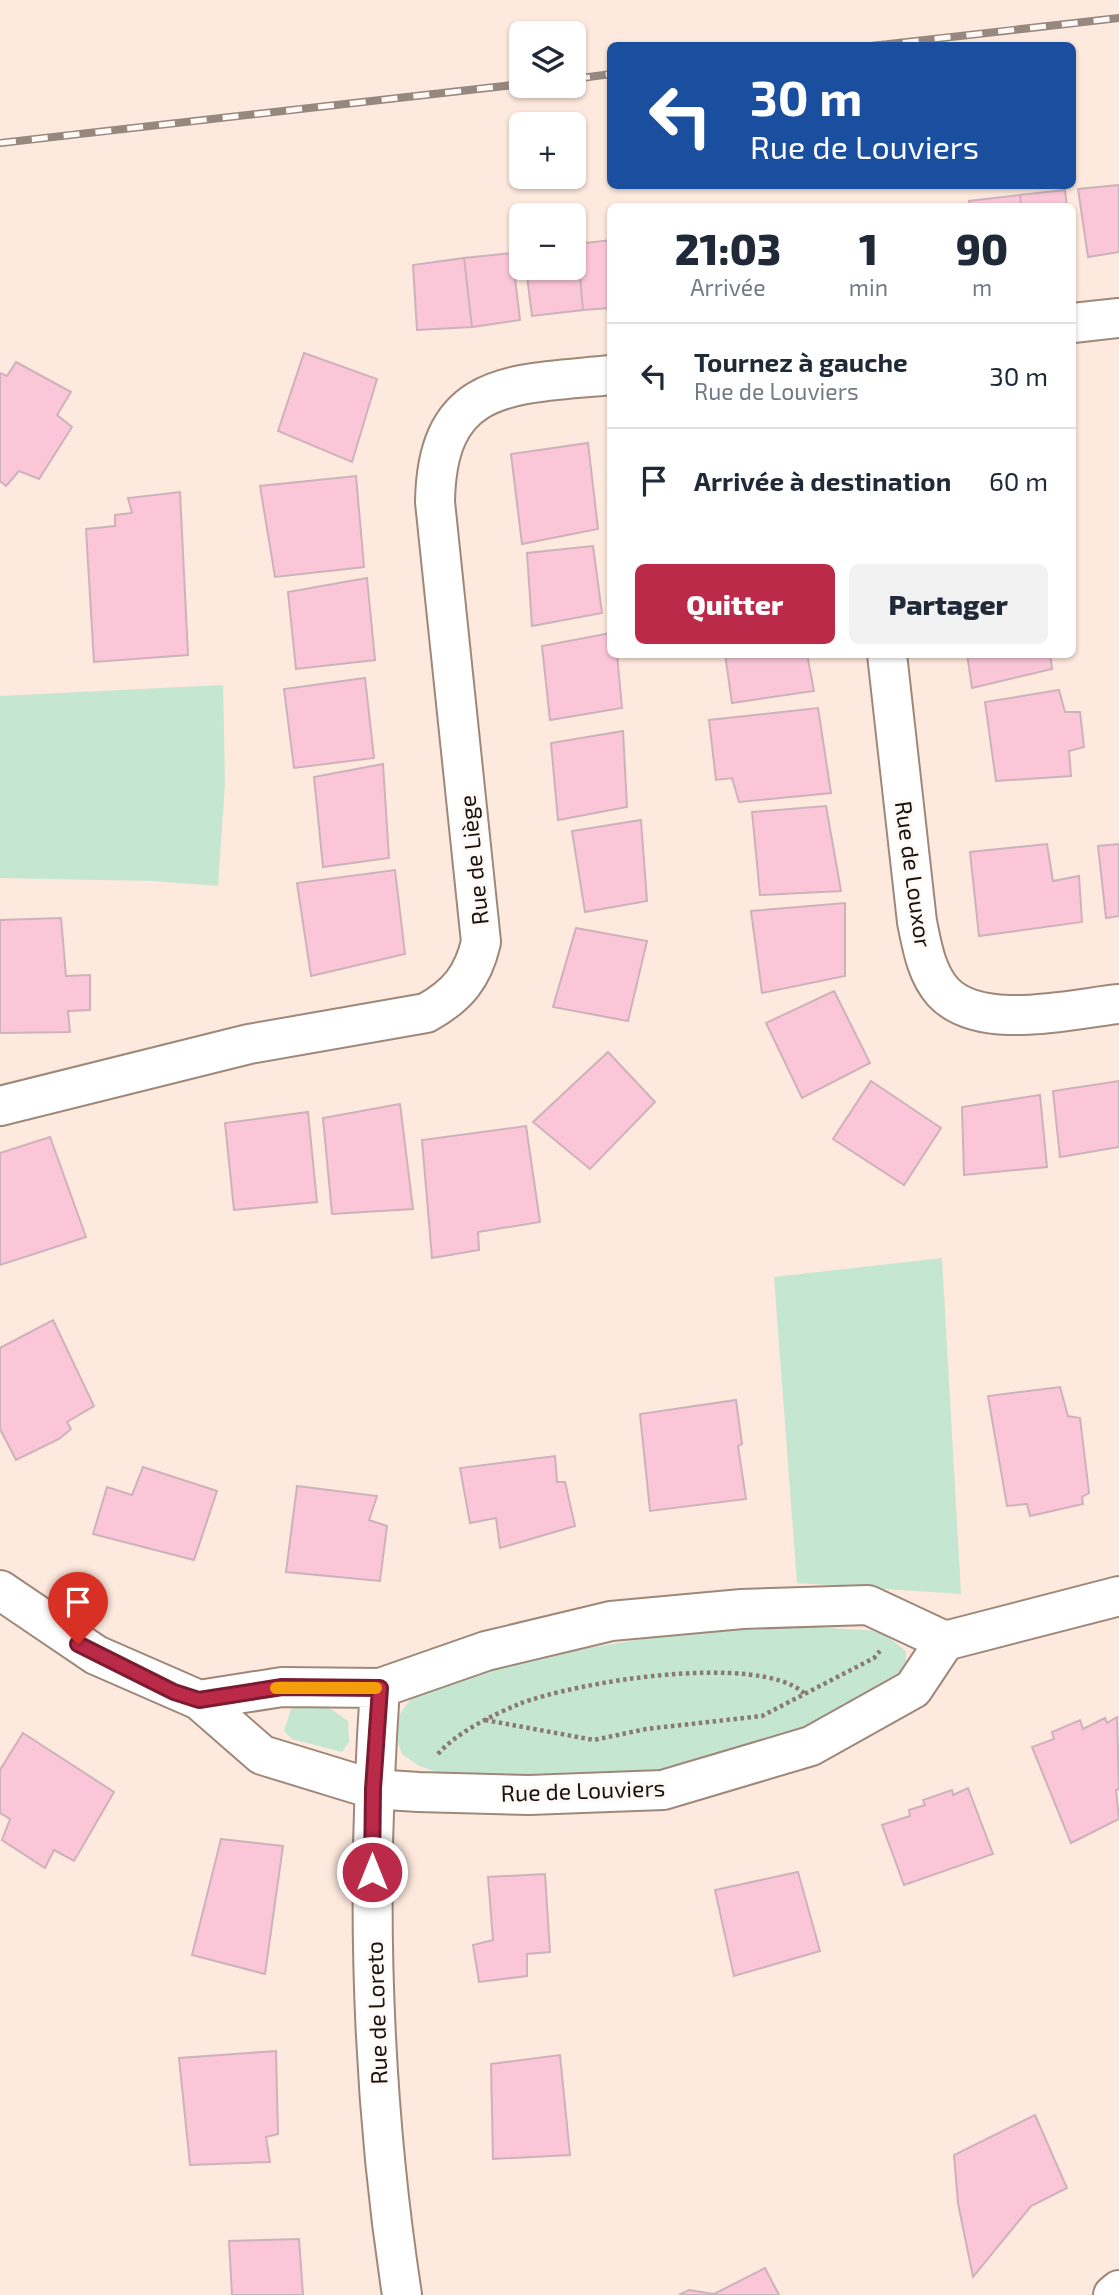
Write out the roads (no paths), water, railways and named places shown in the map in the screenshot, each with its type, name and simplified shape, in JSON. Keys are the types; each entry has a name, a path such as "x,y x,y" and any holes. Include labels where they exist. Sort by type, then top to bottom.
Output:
{"street":[{"path":"1076,323 1119,318"},
{"name":"Rue de Liège","path":"0,1106 249,1044 426,1013 448,1001 463,986 476,963 481,942 435,502 439,451 459,415 474,401 494,391 515,385 607,375"},
{"name":"Rue de Louxor","path":"887,658 917,922 923,954 943,992 960,1005 980,1013 1006,1015 1119,1004"},
{"name":"Rue de Louviers","path":"0,1590 96,1655 199,1700 262,1755 373,1789 529,1795 663,1790 811,1746 913,1689 945,1641"},
{"path":"199,1700 282,1687 380,1688 486,1651 611,1621 742,1609 867,1605 945,1641 1119,1596"},
{"name":"Rue de Loreto","path":"380,1688 373,1789 374,1985 379,2106 402,2295"},
{"path":"1113,2295 1119,2290"}],"railway":[{"path":"906,42 1119,18"},
{"path":"586,77 607,75"},
{"path":"0,143 509,85"}]}
